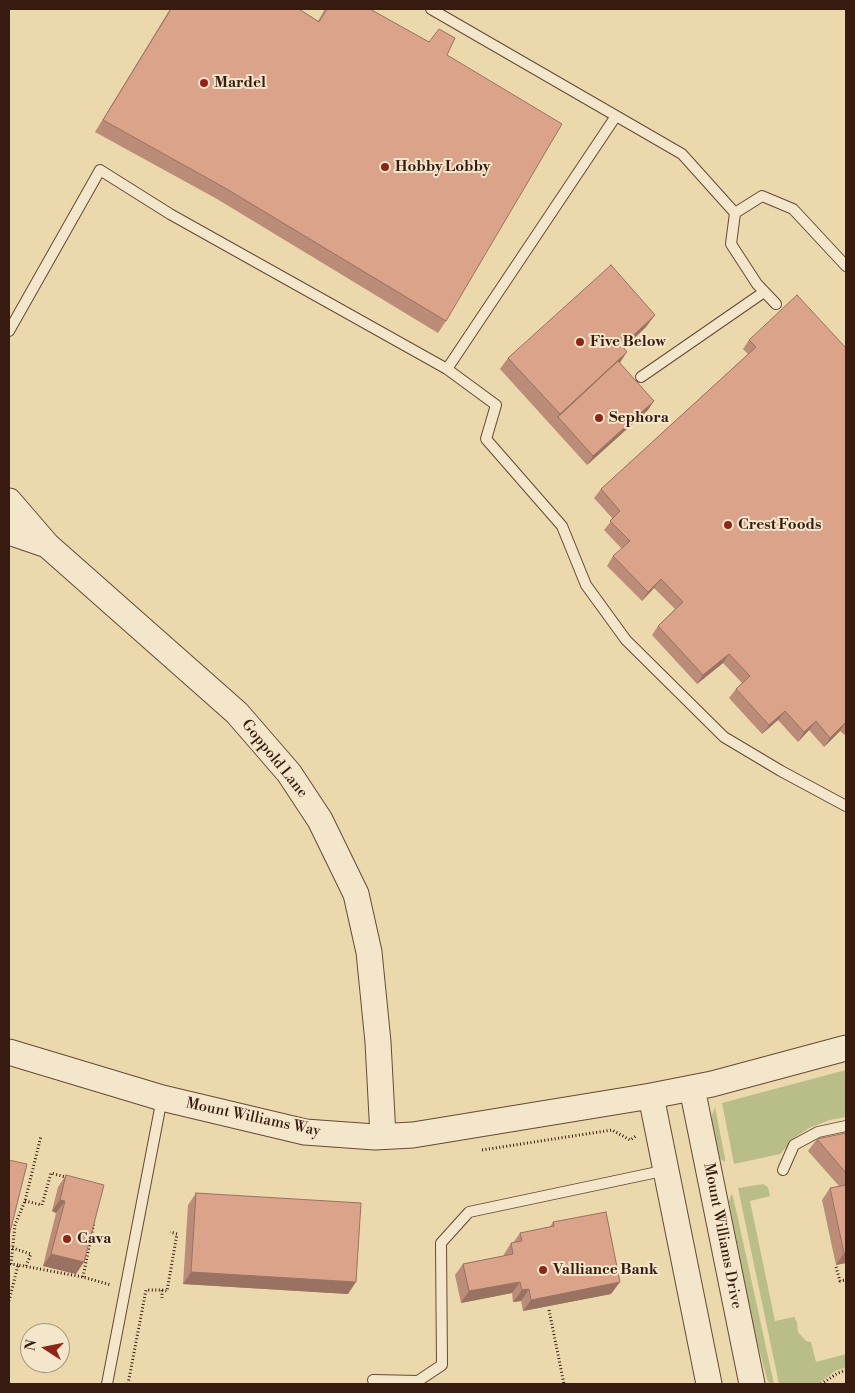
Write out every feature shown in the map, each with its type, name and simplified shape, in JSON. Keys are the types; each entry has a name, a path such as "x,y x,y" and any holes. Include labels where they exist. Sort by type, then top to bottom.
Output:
{"street":[{"name":"Goppold Lane","path":"9,501 47,545 237,713 289,773 320,820 356,894 370,952 378,1042 383,1136"},
{"name":"Goppold Lane","path":"9,532 47,545"},
{"path":"692,1088 846,1048"},
{"name":"Mount Williams Way","path":"9,1052 162,1098 305,1132 383,1136 413,1135 692,1088"},
{"name":"Mount Williams Drive","path":"692,1088 752,1384"},
{"path":"651,1096 709,1384"}],"lane":[{"path":"431,9 682,154 735,214"},
{"path":"447,369 616,116"},
{"path":"9,331 100,170 170,214 447,369 496,405 486,439 562,526 586,585 626,640 724,737 781,771 846,806"},
{"path":"776,304 757,284 731,244 735,214 762,196 793,209 846,266"},
{"path":"641,377 764,292"},
{"path":"107,1384 162,1098"},
{"path":"783,1170 794,1144 818,1132 846,1126"},
{"path":"373,1380 418,1383 442,1365 440,1243 469,1212 667,1170"}],"path":[{"path":"41,1136 25,1201 15,1225 10,1248 10,1264 126,1287 167,1292 177,1234 170,1232"},
{"path":"25,1201 42,1205 51,1173 76,1180"},
{"path":"83,1277 96,1214"},
{"path":"10,1248 31,1254 26,1266"},
{"path":"9,1301 18,1265"},
{"path":"836,1267 840,1281 846,1280"},
{"path":"128,1384 146,1290"},
{"path":"162,1290 162,1298"},
{"path":"549,1310 564,1384"},
{"path":"821,1384 846,1370"}],"green space":[{"path":"846,1070 846,1117 830,1120 809,1128 797,1136 780,1154 734,1164 722,1103"},
{"path":"715,1107 725,1162 720,1159 712,1120"},
{"path":"763,1184 768,1187 770,1196 750,1201 775,1321 794,1317 797,1322 798,1332 806,1341 811,1342 816,1362 846,1354 846,1367 835,1371 818,1384 779,1384 738,1188"},
{"path":"732,1193 774,1384 770,1384 767,1379 756,1338 729,1201"}],"building":[{"name":"Hobby Lobby","path":"171,9 299,9 319,22 327,9 370,9 429,42 439,29 455,38 447,55 562,124 446,321 225,188 103,120"},
{"name":"Five Below","path":"611,265 655,315 622,346 627,352 560,414 508,358"},
{"name":"Crest Foods","path":"797,295 846,348 846,722 830,738 816,721 804,732 785,711 769,725 736,689 750,676 729,654 703,675 658,626 683,602 661,579 648,592 613,556 630,541 610,521 620,511 601,489 756,347 749,340"},
{"name":"Sephora","path":"618,361 654,401 593,456 558,417"},
{"path":"846,1133 846,1173 817,1139"},
{"path":"9,1160 27,1164 9,1236"},
{"name":"Cava","path":"66,1175 104,1185 84,1262 51,1254 65,1201 60,1200"},
{"path":"846,1185 846,1253 844,1253 830,1188"},
{"path":"196,1193 361,1203 356,1282 191,1272"},
{"name":"Valliance Bank","path":"606,1212 620,1282 531,1300 529,1289 522,1290 520,1282 469,1291 463,1264 513,1254 511,1243 522,1241 520,1233 554,1226 553,1222"}],"place":[{"name":"Mardel","path":"204,83"},
{"name":"Hobby Lobby","path":"385,167"},
{"name":"Five Below","path":"580,342"},
{"name":"Sephora","path":"599,418"},
{"name":"Crest Foods","path":"728,525"},
{"name":"Cava","path":"67,1239"},
{"name":"Valliance Bank","path":"543,1270"}]}
